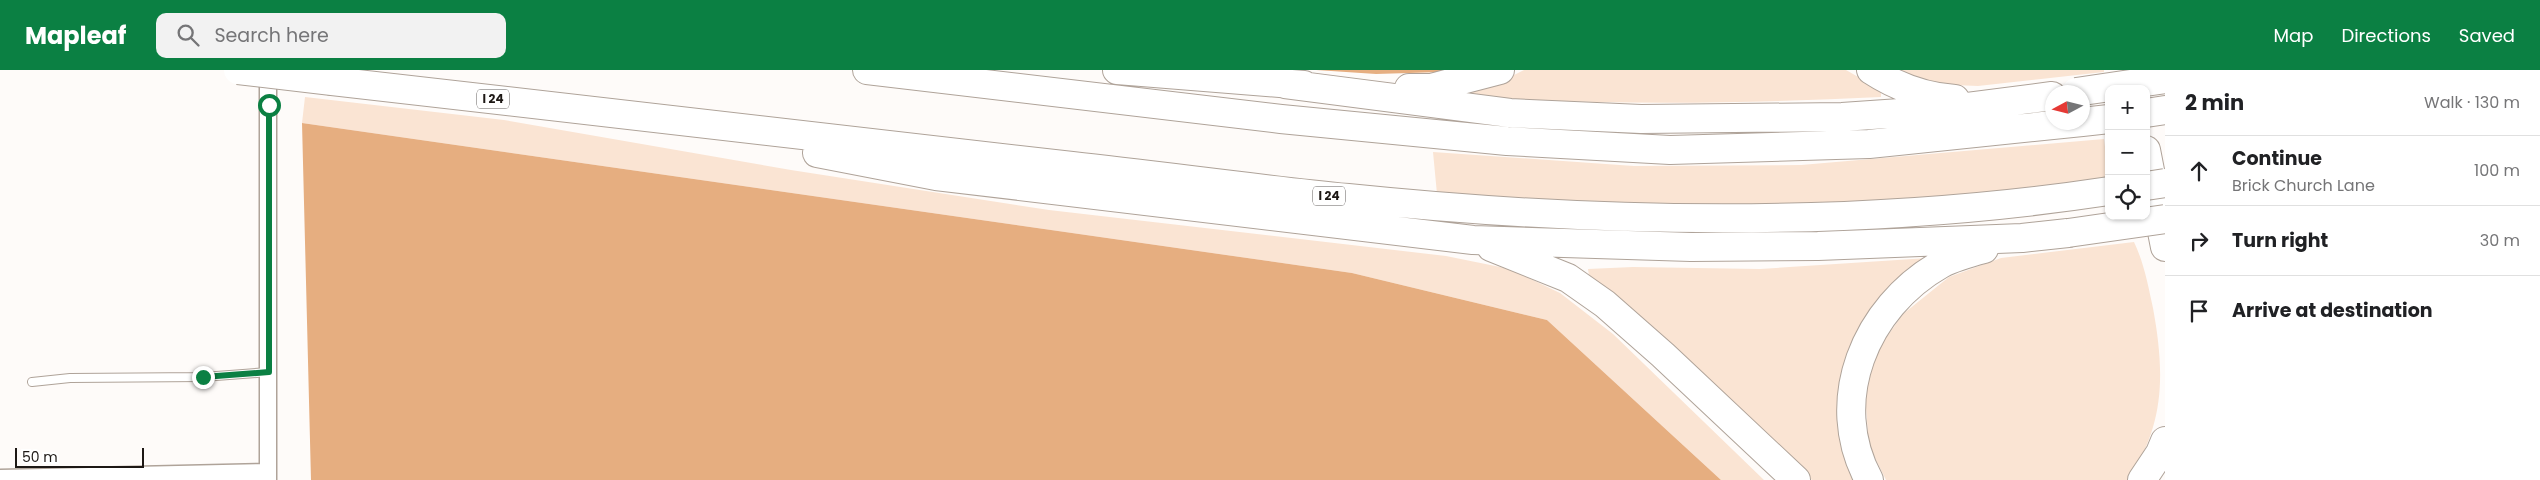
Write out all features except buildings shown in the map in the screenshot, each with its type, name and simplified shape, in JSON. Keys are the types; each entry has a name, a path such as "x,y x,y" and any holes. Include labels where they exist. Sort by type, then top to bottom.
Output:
{"highway":[{"name":"I 24","path":"238,70 1351,198 1561,214 1763,218 1888,214 2062,198 2105,192"},
{"path":"867,70 1291,120 1507,141 1670,150 1869,144 2045,126"},
{"path":"1117,70 1285,84 1391,89 1431,88 1500,70"},
{"path":"1871,70 1892,84 1935,98 1997,102"},
{"path":"2131,70 2133,85"},
{"path":"2164,70 2165,74"},
{"path":"2090,90 2165,79"},
{"path":"1285,84 1510,112 1641,118 1842,117 1944,110 2045,97"},
{"path":"2150,112 2165,110"},
{"path":"600,111 936,176 1473,240 1720,247 1818,246 2022,238 2165,219"},
{"path":"2090,121 2105,119"},
{"path":"2150,170 2165,247"},
{"path":"2150,185 2165,183"},
{"path":"1869,480 1861,466 1851,433 1850,406 1854,378 1862,353 1875,328 1901,296 1941,264 1962,255 2022,238"},
{"path":"1473,240 1568,278 1605,304 1663,355 1796,480"},
{"path":"2142,480 2160,453 2165,441"}],"street":[{"path":"0,478 268,476 268,70"}],"lane":[{"path":"32,382 70,378 203,377 269,372"}],"shaded area":[{"path":"1316,70 1444,70 1442,72 1376,74"},
{"path":"1524,70 1846,70 1881,90 1881,97 1666,103 1559,101 1452,95 1504,80"},
{"path":"1894,70 2104,70 2104,72 1978,86 1928,84"},
{"path":"305,97 504,120 791,170 1049,210 1446,256 1510,269 1560,293 1613,334 1764,480 1721,480 1547,320 1352,273 302,123"},
{"path":"302,123 1352,273 1547,320 1721,480 311,480"},
{"path":"2104,139 2105,147 2105,178 1932,198 1765,206 1602,205 1437,194 1433,152 1634,166 1801,165"},
{"path":"2134,242 2143,266 2153,308 2157,332 2160,377 2159,398 2149,439 2128,480 1886,480 1869,446 1865,395 1876,352 1903,314 1949,277 2001,258"},
{"path":"1928,258 1854,348 1858,480 1812,480 1589,276 1588,269 1633,267 1760,269"}],"route":[{"path":"203,377 269,372 269,105"}]}
